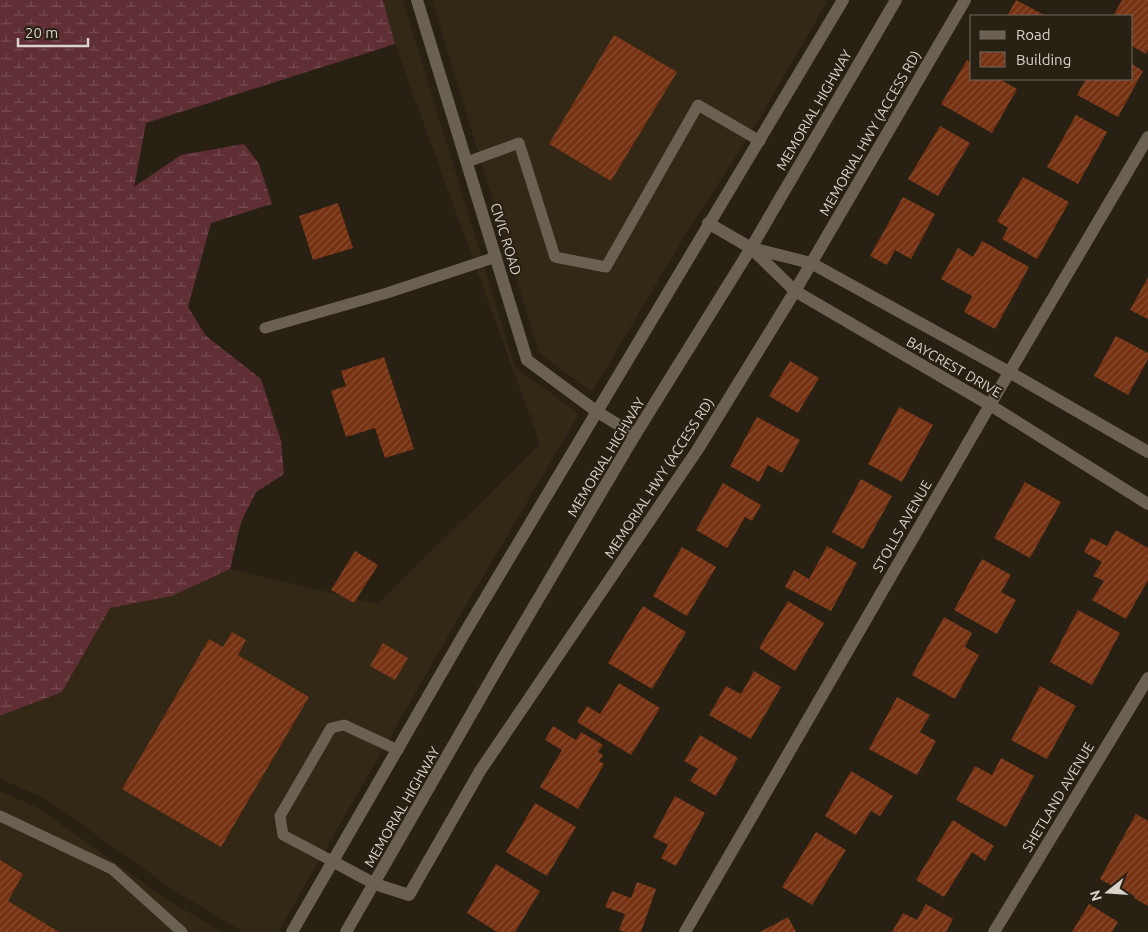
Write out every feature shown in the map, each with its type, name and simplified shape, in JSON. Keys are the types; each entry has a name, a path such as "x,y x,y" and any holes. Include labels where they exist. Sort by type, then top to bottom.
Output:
{"street":[{"name":"CIVIC ROAD","path":"417,0 527,360 596,410 636,435"},
{"path":"292,932 596,410 708,223 760,141 843,0"},
{"name":"MEMORIAL HIGHWAY","path":"346,932 504,657 636,435 751,248 896,0"},
{"name":"MEMORIAL HWY (ACCESS RD)","path":"334,862 375,884 409,895 480,771 698,449 795,291 965,0"},
{"name":"STOLLS AVENUE","path":"685,932 1009,372 1148,138"},
{"name":"BAYCREST DRIVE","path":"708,223 751,248 795,291 990,405 1148,504"},
{"name":"BAYCREST DRIVE","path":"751,248 811,264 1009,372 1148,452"},
{"name":"SHETLAND AVENUE","path":"994,932 1148,678"}],"lane":[{"path":"467,162 519,143 555,257 606,266 698,105 760,141"},
{"path":"265,328 388,292 496,257"},
{"path":"334,862 283,835 280,816 331,728 344,725 398,750"},
{"path":"0,816 112,869 182,932"}],"shaded area":[{"path":"383,0 403,0 514,364 518,369 579,414 452,629 278,932 243,932 175,891 44,798 0,779 0,716 62,692 110,608 172,596 230,569 378,604 540,444 395,44"},
{"path":"432,0 828,0 749,136 690,227 592,392 539,353"},
{"path":"0,791 38,808 168,900 222,932 0,932"}],"green space":[{"path":"0,0 383,0 395,44 146,123 134,187 181,155 244,144 259,164 272,204 211,223 188,307 206,336 261,379 281,441 284,474 256,492 241,522 230,569 172,596 110,608 62,692 0,716"}],"building":[{"path":"1016,0 1044,15 1008,15"},
{"path":"1122,0 1148,0 1148,50 1146,54 1133,47 1133,15 1114,15"},
{"path":"614,35 677,72 611,181 549,144"},
{"path":"967,60 970,62 970,80 1001,80 1017,89 992,133 941,104"},
{"path":"1133,65 1143,71 1118,117 1077,95 1085,80 1133,80"},
{"path":"1076,115 1107,132 1078,184 1047,167"},
{"path":"940,126 970,143 938,196 908,179"},
{"path":"1023,177 1069,202 1037,259 1002,239 1008,228 997,221"},
{"path":"903,197 935,214 911,259 895,250 887,265 870,256"},
{"path":"338,203 353,248 313,260 299,216"},
{"path":"982,241 1029,267 995,329 964,312 972,296 941,279 958,248 973,257"},
{"path":"1148,277 1148,319 1130,310"},
{"path":"1116,336 1148,353 1148,359 1128,395 1094,376"},
{"path":"384,357 414,449 385,458 375,428 346,437 331,391 346,386 341,371"},
{"path":"790,361 819,378 798,413 769,396"},
{"path":"899,407 933,425 902,482 868,464"},
{"path":"757,417 800,440 782,473 768,465 759,482 730,466"},
{"path":"861,479 892,496 863,549 832,532"},
{"path":"1025,482 1061,502 1030,558 994,538"},
{"path":"723,483 761,505 752,521 745,517 727,548 696,530"},
{"path":"1116,530 1148,548 1148,580 1126,619 1092,600 1104,581 1093,576 1102,562 1084,552 1091,538 1107,546"},
{"path":"827,546 857,563 831,611 785,587 794,570 809,579"},
{"path":"682,547 716,567 687,616 653,596"},
{"path":"355,551 378,565 354,603 331,590"},
{"path":"982,559 1011,575 1001,592 1016,600 997,634 954,610"},
{"path":"788,601 824,623 795,671 759,648"},
{"path":"643,606 686,632 652,689 608,663"},
{"path":"1078,610 1120,633 1092,685 1050,662"},
{"path":"944,617 972,633 965,647 979,655 955,699 912,675"},
{"path":"232,632 246,640 238,655 309,697 221,847 122,789 209,639 223,647"},
{"path":"383,643 408,658 395,680 370,666"},
{"path":"754,671 781,687 751,739 709,715 726,686 741,694"},
{"path":"619,683 660,708 631,755 577,722 587,706 600,714"},
{"path":"1040,686 1076,706 1047,759 1011,740"},
{"path":"897,697 930,715 920,732 936,741 917,775 869,749"},
{"path":"553,726 576,740 581,732 603,745 598,752 603,755 599,761 604,764 578,809 540,787 562,750 545,740"},
{"path":"700,735 738,758 716,796 690,781 698,769 684,761"},
{"path":"1001,758 1034,776 1006,827 956,800 975,766 992,775"},
{"path":"851,771 893,796 880,816 871,811 856,835 825,816"},
{"path":"675,796 705,813 676,866 661,858 668,845 653,837"},
{"path":"535,803 576,827 547,876 506,852"},
{"path":"1136,814 1148,821 1148,906 1100,879"},
{"path":"953,820 994,846 985,861 972,852 944,897 916,880"},
{"path":"816,832 846,850 812,905 782,887"},
{"path":"0,860 23,874 8,901 59,932 0,932"},
{"path":"496,864 540,891 515,932 497,932 467,913"},
{"path":"637,882 656,889 641,932 624,932 619,930 625,914 605,907 612,891 631,898"},
{"path":"926,904 953,919 946,932 892,932 903,913 917,920"},
{"path":"1089,904 1118,922 1112,932 1072,932"},
{"path":"788,917 796,932 760,932"}]}
